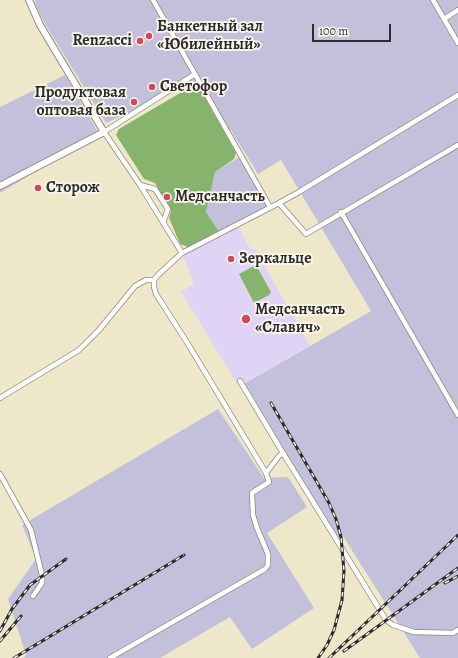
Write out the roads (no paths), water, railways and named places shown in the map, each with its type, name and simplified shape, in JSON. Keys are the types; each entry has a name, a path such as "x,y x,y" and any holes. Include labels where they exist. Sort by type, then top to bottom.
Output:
{"main road":[{"path":"0,186 104,132 40,26 30,0"}],"street":[{"path":"153,0 270,207"},
{"path":"433,0 458,43"},
{"path":"444,19 458,10"},
{"path":"182,253 140,185 104,132 195,74"},
{"path":"110,658 265,569 268,565 268,554 253,515 252,493 269,482 266,473 156,294 154,280 182,253 299,192 458,95"},
{"path":"279,203 306,234 341,212 458,145"},
{"path":"140,185 156,189 168,209 164,223"},
{"path":"341,212 458,414"},
{"path":"0,398 79,350 99,330 135,286 146,280 154,280"},
{"path":"240,381 386,620 392,625 414,632 453,632 458,630"},
{"path":"266,473 283,453"},
{"path":"0,474 31,530 42,575 42,583 33,596"}],"railway":[{"path":"271,403 329,503 336,519 341,537 344,571 342,600 334,630 327,645 318,658"},
{"path":"329,658 458,535"},
{"path":"14,658 184,555"},
{"path":"0,631 12,609 30,585 66,559"},
{"path":"344,651 458,568"},
{"path":"445,583 458,576"},
{"path":"0,641 21,616"}],"place":[{"name":"Банкетный зал «Юбилейный»","path":"149,36"},
{"name":"Renzacci","path":"140,41"},
{"name":"Светофор","path":"152,87"},
{"name":"Продуктовая оптовая база","path":"134,102"},
{"name":"Сторож","path":"38,188"},
{"name":"Медсанчасть","path":"167,197"},
{"name":"Зеркальце","path":"231,259"},
{"name":"Медсанчасть «Славич»","path":"246,319"}]}
